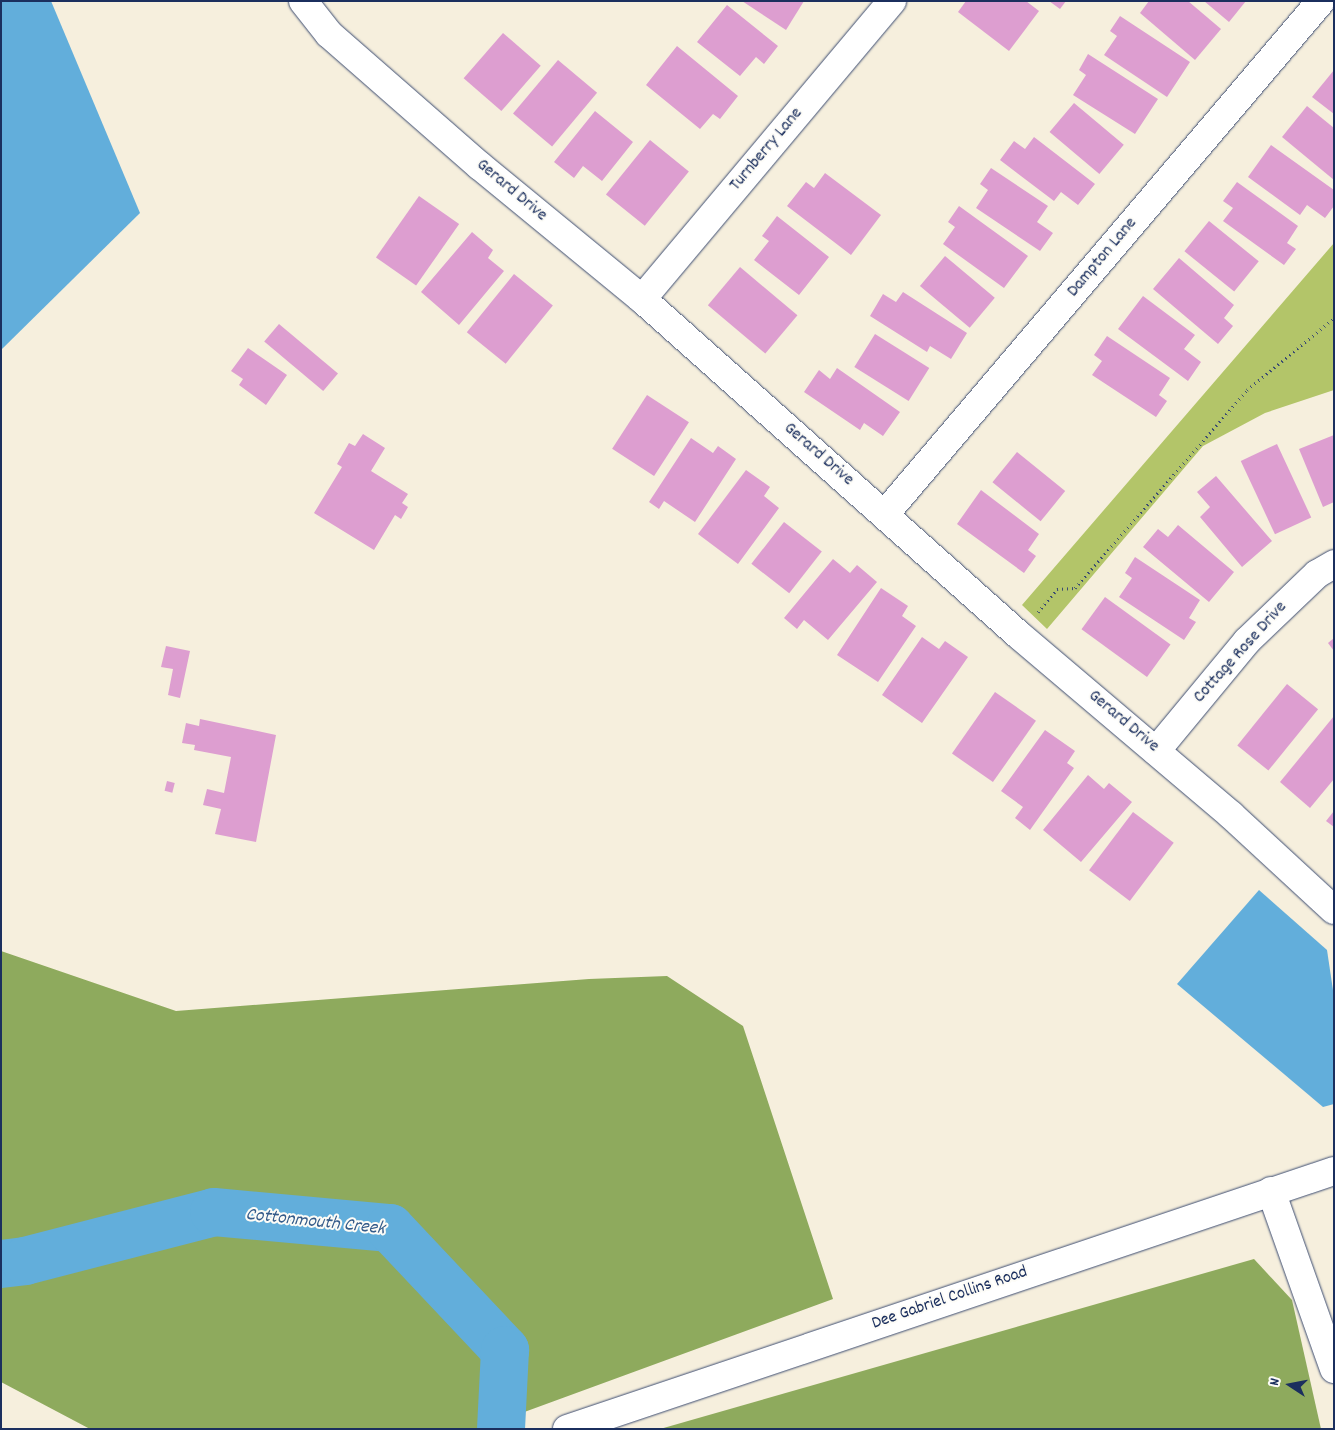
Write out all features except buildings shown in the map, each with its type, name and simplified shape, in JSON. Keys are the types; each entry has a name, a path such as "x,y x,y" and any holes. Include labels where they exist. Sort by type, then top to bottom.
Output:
{"street":[{"name":"Gerard Drive","path":"303,1 329,34 480,166 642,299 1020,636 1156,751 1334,910"},
{"name":"Dampton Lane","path":"885,514 1321,1"},
{"name":"Turnberry Lane","path":"642,299 889,2"},
{"name":"Cottage Rose Drive","path":"1156,751 1247,641 1311,580 1334,564"},
{"name":"Dee Gabriel Collins Road","path":"567,1429 1334,1171"},
{"path":"1271,1191 1334,1369"}],"path":[{"path":"1038,612 1057,589 1075,588 1247,390 1334,318"}],"green space":[{"path":"1334,243 1334,390 1265,413 1203,446 1047,629 1022,605"},
{"path":"1,951 176,1011 589,979 667,976 743,1026 833,1299 478,1429 90,1429 1,1382"},
{"path":"1254,1259 1292,1300 1321,1429 660,1429"}],"water":[{"path":"1,1 51,1 140,213 1,350"},
{"path":"1259,890 1327,950 1334,997 1334,1104 1323,1107 1177,984"}],"waterway":[{"name":"Cottonmouth Creek","path":"1,1264 25,1261 214,1212 390,1228 505,1350 501,1429"}]}
